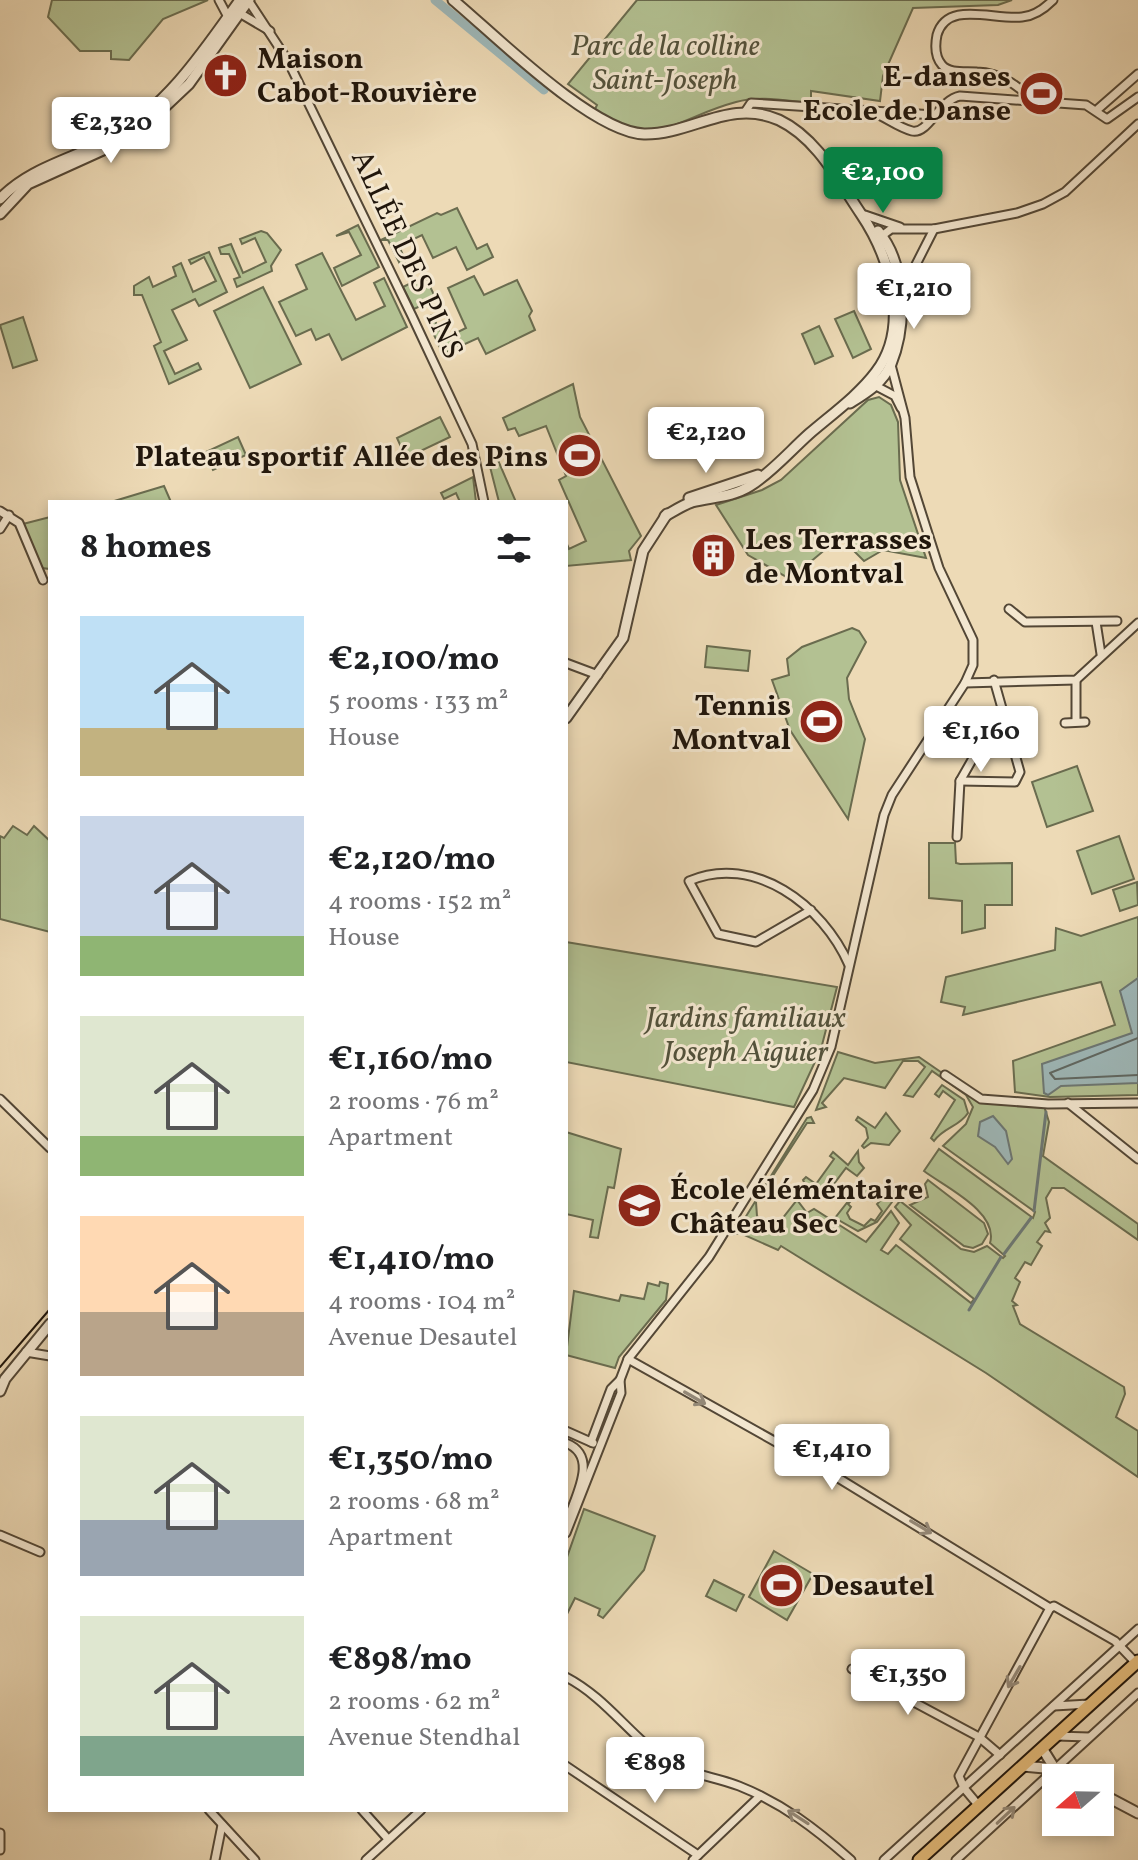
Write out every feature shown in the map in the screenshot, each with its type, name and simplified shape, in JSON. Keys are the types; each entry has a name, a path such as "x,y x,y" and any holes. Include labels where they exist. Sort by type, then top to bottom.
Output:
{"main road":[{"path":"919,1860 934,1855 979,1806 1137,1662"}],"street":[{"path":"219,0 234,13 272,32"},
{"path":"1,212 28,184 103,150 154,117 189,84 240,0"},
{"path":"1,212 1,198 26,177 100,144 149,111 193,66 234,13 249,0"},
{"name":"ALLÉE DES PINS","path":"249,0 272,32 472,444 484,500"},
{"path":"453,0 557,87 595,116 620,129 654,134 724,114 745,112 763,113 797,130 812,143 905,277"},
{"path":"1037,102 1009,79 991,73 951,71 942,66 936,40 940,24 952,13 969,11 1021,17 1035,13 1053,0"},
{"path":"1098,109 1138,74"},
{"path":"872,112 914,132 924,129 949,98 960,96 1086,105 1098,109 1107,119 1112,119 1138,97"},
{"path":"745,112 751,103 934,115"},
{"path":"880,237 891,229 934,229 1017,213 1043,204 1065,192 1138,124"},
{"path":"861,211 906,229"},
{"path":"568,1528 591,1475 593,1447 611,1389 620,1380 628,1359 709,1257 813,1090 831,1047 878,835 892,795 965,683 973,665 973,640 939,568 910,480 905,418 891,364 905,277 934,229"},
{"path":"876,386 875,373 890,331 893,294 880,237"},
{"path":"889,267 905,277"},
{"path":"568,715 623,638 643,551 665,516 691,497 739,483 771,468 875,373 891,364"},
{"path":"832,415 876,386 891,364"},
{"path":"876,386 895,396 905,418"},
{"path":"0,511 19,523 43,580"},
{"path":"0,529 9,515"},
{"path":"1009,609 1025,622 1117,621"},
{"path":"1096,622 1101,654"},
{"path":"965,683 1076,680 1138,623"},
{"path":"568,664 598,675"},
{"path":"960,781 1015,782 1020,772 994,680"},
{"path":"1065,723 1081,721 1076,680"},
{"path":"957,837 960,781 1001,709"},
{"path":"811,910 756,942 718,934 689,881 707,873 732,871 784,890 811,910 850,967"},
{"path":"945,1075 981,1099 1138,1103"},
{"path":"0,1099 48,1146"},
{"path":"1068,1103 1138,1159"},
{"path":"0,1391 48,1326"},
{"path":"26,1352 48,1356"},
{"path":"628,1359 836,1476 1050,1608 1054,1606 1120,1645 1137,1662"},
{"path":"568,1432 593,1447"},
{"path":"568,1444 582,1454"},
{"path":"568,1519 583,1471 581,1447 593,1447"},
{"path":"582,1454 593,1447"},
{"path":"0,1535 40,1552"},
{"path":"979,1806 964,1788 959,1776 1050,1608"},
{"path":"884,1860 1138,1629"},
{"path":"852,1669 979,1737 1000,1755"},
{"path":"568,1678 601,1698 647,1745 670,1762 760,1796 819,1831 851,1860"},
{"path":"1060,1764 1138,1693"},
{"path":"1052,1706 1091,1703"},
{"path":"1056,1736 1090,1737"},
{"path":"1042,1748 1052,1764"},
{"path":"1023,1766 1042,1768"},
{"path":"568,1767 596,1787 606,1790 696,1858 760,1796"},
{"path":"956,1860 1042,1781"},
{"path":"1114,1800 1138,1813"},
{"path":"211,1812 255,1860"},
{"path":"364,1812 388,1839"},
{"path":"366,1860 419,1812"},
{"path":"215,1860 222,1825"},
{"path":"0,1833 0,1850"}],"green space":[{"path":"52,0 208,0 163,19 129,60 111,59 111,51 80,51 48,17"},
{"name":"Parc de la colline Saint-Joseph","path":"637,0 1012,0 998,5 913,8 883,76 880,101 811,91 811,103 745,100 667,127 652,129 636,128 594,111 597,105 568,84"},
{"path":"457,208 477,249 487,244 493,257 467,270 456,247 433,258 422,235 399,246 409,269 404,272 388,240 381,240 437,213 441,215"},
{"path":"358,225 379,267 342,286 334,268 361,255 349,232 336,236"},
{"path":"261,231 267,233 281,250 271,266 272,271 237,287 234,279 240,277 229,254 221,254 219,248 231,244 243,273 266,262 255,238 242,244 240,239"},
{"path":"209,252 227,292 199,306 195,299 172,310 187,340 164,351 175,374 198,363 201,369 169,384 154,346 161,342 142,295 134,295 134,286 149,277 153,287 176,276 173,267 181,263 193,292 216,281 204,257 191,264 189,260"},
{"path":"322,253 356,320 385,306 374,283 384,278 407,327 342,360 329,334 316,340 311,329 296,336 279,302 307,289 296,265"},
{"path":"425,276 436,299 414,309 403,287"},
{"path":"474,276 484,295 517,280 532,311 529,316 535,330 486,354 478,338 443,354 426,318 432,315 444,339 466,328 448,288"},
{"path":"263,287 301,364 250,388 214,311"},
{"path":"854,311 871,349 853,358 835,319"},
{"path":"23,317 37,360 13,368 0,325"},
{"path":"819,326 833,356 815,364 802,334"},
{"name":"Plateau sportif Allée des Pins","path":"573,384 580,417 641,536 629,551 631,560 568,566 568,547 569,549 586,541 559,480 566,476 546,426 519,436 515,428 508,430 503,418"},
{"path":"879,397 891,405 898,422 900,480 926,558 883,550 864,561 840,537 790,579 748,555 716,505 762,490 781,480 868,400"},
{"path":"440,417 450,437 406,458 397,438"},
{"path":"238,437 246,455 213,470 206,452"},
{"path":"494,451 515,500 498,500 487,455"},
{"path":"473,477 476,500 459,500 456,493 444,499 441,493"},
{"path":"164,486 170,500 118,500"},
{"path":"48,518 48,569 42,568 23,524"},
{"name":"Tennis Montval","path":"852,628 859,631 866,642 847,678 849,699 865,739 848,819 790,730 772,680 789,675 787,659 802,647"},
{"path":"707,646 750,651 748,671 705,667"},
{"path":"1077,766 1093,811 1047,827 1032,782"},
{"path":"13,826 27,835 34,826 48,839 48,931 0,919 0,836 4,838"},
{"path":"1119,836 1134,879 1092,894 1077,851"},
{"path":"929,843 955,843 956,863 960,864 1012,863 1012,905 985,905 985,928 962,933 962,901 929,898"},
{"path":"1137,882 1138,905 1120,911 1113,890"},
{"path":"1138,917 1138,1095 1050,1097 1015,1092 1013,1061 1115,1025 1101,982 963,1015 965,1007 941,1002 946,977 1055,950 1056,928 1081,936"},
{"name":"Jardins familiaux Joseph Aiguier","path":"568,942 837,987 821,1049 794,1107 568,1062"},
{"path":"838,1052 875,1063 919,1057 980,1099 1044,1106 1049,1122 1043,1156 1138,1224 1138,1240 1064,1188 1052,1188 1046,1198 1050,1218 1045,1223 1050,1232 1045,1231 1037,1242 1042,1246 1031,1265 1025,1262 1015,1278 1020,1282 1012,1301 1017,1305 1013,1306 1020,1324 1124,1387 1125,1394 1116,1417 1138,1431 1138,1477 986,1373 781,1246 778,1250 740,1233 735,1234 807,1118 811,1117 814,1123 807,1123 756,1202 757,1216 769,1225 778,1224 797,1200 807,1213 814,1209 866,1242 891,1211 899,1223 881,1250 888,1254 896,1245 971,1303 974,1299 900,1239 911,1225 895,1207 900,1201 961,1249 974,1252 987,1246 1003,1258 1005,1256 990,1243 991,1232 979,1211 924,1171 939,1149 1033,1218 1035,1212 943,1146 966,1124 973,1107 966,1095 932,1071 913,1097 904,1095 925,1067 918,1061 903,1061 885,1088 844,1078 822,1103 826,1107 816,1110"},
{"path":"942,1085 964,1100 968,1113 934,1141 931,1138 955,1100 943,1091 939,1097 935,1094"},
{"path":"886,1113 900,1131 889,1145 871,1143 864,1148 862,1146 868,1138 866,1128 856,1120 858,1117 875,1128"},
{"path":"568,1133 621,1149 614,1188 608,1187 598,1238 590,1237 593,1220 568,1214"},
{"path":"858,1151 859,1162 864,1168 857,1176 846,1168 824,1197 812,1188 808,1191 803,1180 806,1177 816,1184 834,1159 830,1156 833,1152 848,1165"},
{"path":"928,1180 984,1223 988,1234 982,1244 973,1248 964,1246 910,1205 928,1197 925,1184"},
{"path":"861,1185 875,1196 872,1201 858,1193 848,1204 851,1207 847,1213 850,1219 864,1226 871,1219 875,1221 882,1211 877,1204 892,1189 898,1194 877,1222 858,1231 835,1218"},
{"path":"660,1282 668,1284 666,1300 619,1357 615,1368 568,1356 574,1291 619,1301 621,1295 644,1299 648,1283 659,1286"},
{"path":"584,1509 655,1536 644,1570 603,1618 598,1615 600,1609 575,1598 568,1612 568,1554"},
{"name":"Desautel","path":"774,1551 813,1574 787,1620 749,1597"},
{"path":"714,1580 744,1595 736,1611 706,1596"}],"water":[{"path":"1138,978 1138,1083 1061,1086 1048,1095 1044,1093 1042,1064 1132,1033 1120,991"},
{"path":"993,1116 1006,1131 1012,1159 1008,1164 995,1147 978,1136 980,1122"}],"waterway":[{"path":"435,0 544,90"},
{"path":"1034,1211 1046,1112"},
{"path":"1004,1254 1031,1218"},
{"path":"969,1310 1001,1257"}],"tram line":[{"path":"0,1367 48,1311"}],"place":[{"name":"Maison Cabot-Rouvière","path":"226,75"},
{"name":"E-danses Ecole de Danse","path":"1042,93"},
{"name":"Plateau sportif Allée des Pins","path":"579,456"},
{"name":"Les Terrasses de Montval","path":"714,556"},
{"name":"Tennis Montval","path":"822,722"},
{"name":"École éléméntaire Château Sec","path":"639,1206"},
{"name":"Desautel","path":"781,1585"}]}
